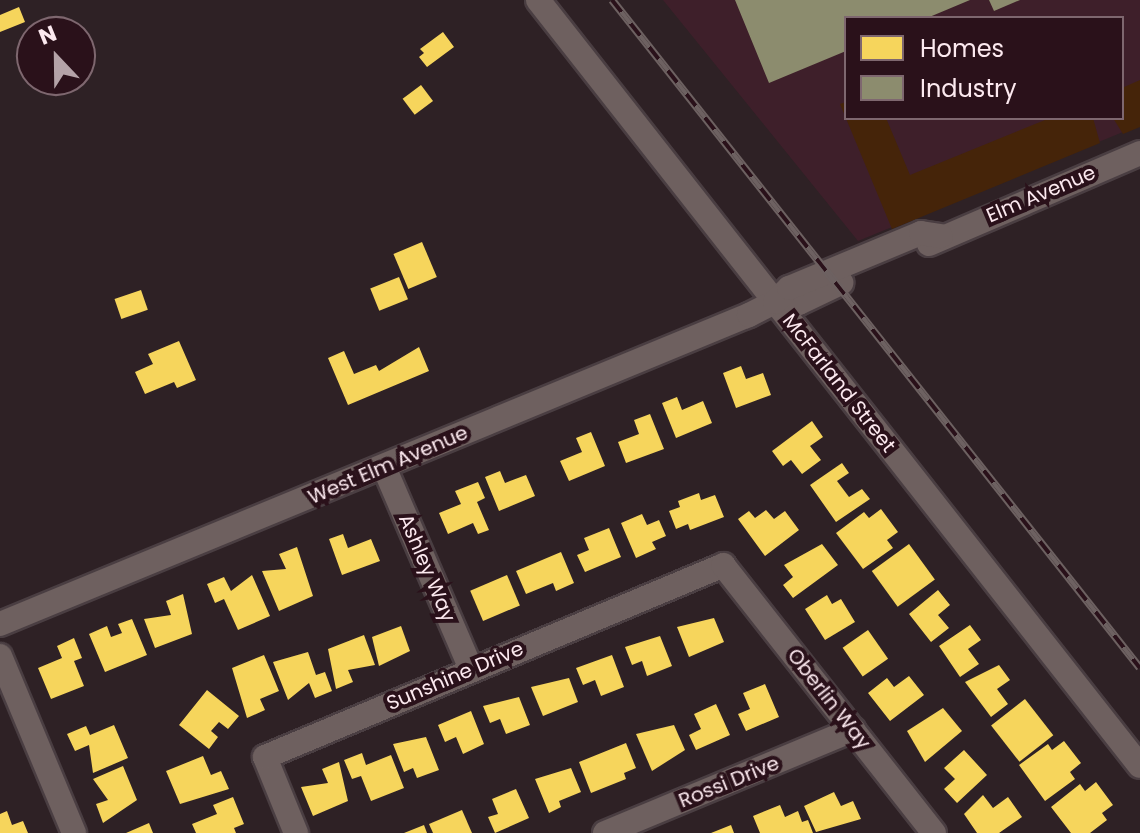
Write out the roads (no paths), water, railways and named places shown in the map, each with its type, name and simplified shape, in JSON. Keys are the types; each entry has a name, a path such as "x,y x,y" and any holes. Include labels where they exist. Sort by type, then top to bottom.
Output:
{"street":[{"name":"McFarland Street","path":"538,0 1140,766"},
{"name":"Elm Avenue","path":"831,279 1140,153"},
{"name":"West Elm Avenue","path":"0,624 775,302 799,303 831,279"},
{"name":"Ashley Way","path":"384,467 471,669"},
{"name":"Sunshine Drive","path":"296,833 265,757 723,565"},
{"name":"Oberlin Way","path":"723,565 934,833"},
{"path":"0,656 74,833"},
{"name":"Rossi Drive","path":"605,833 853,730"}],"railway":[{"path":"612,0 1140,668"}]}
